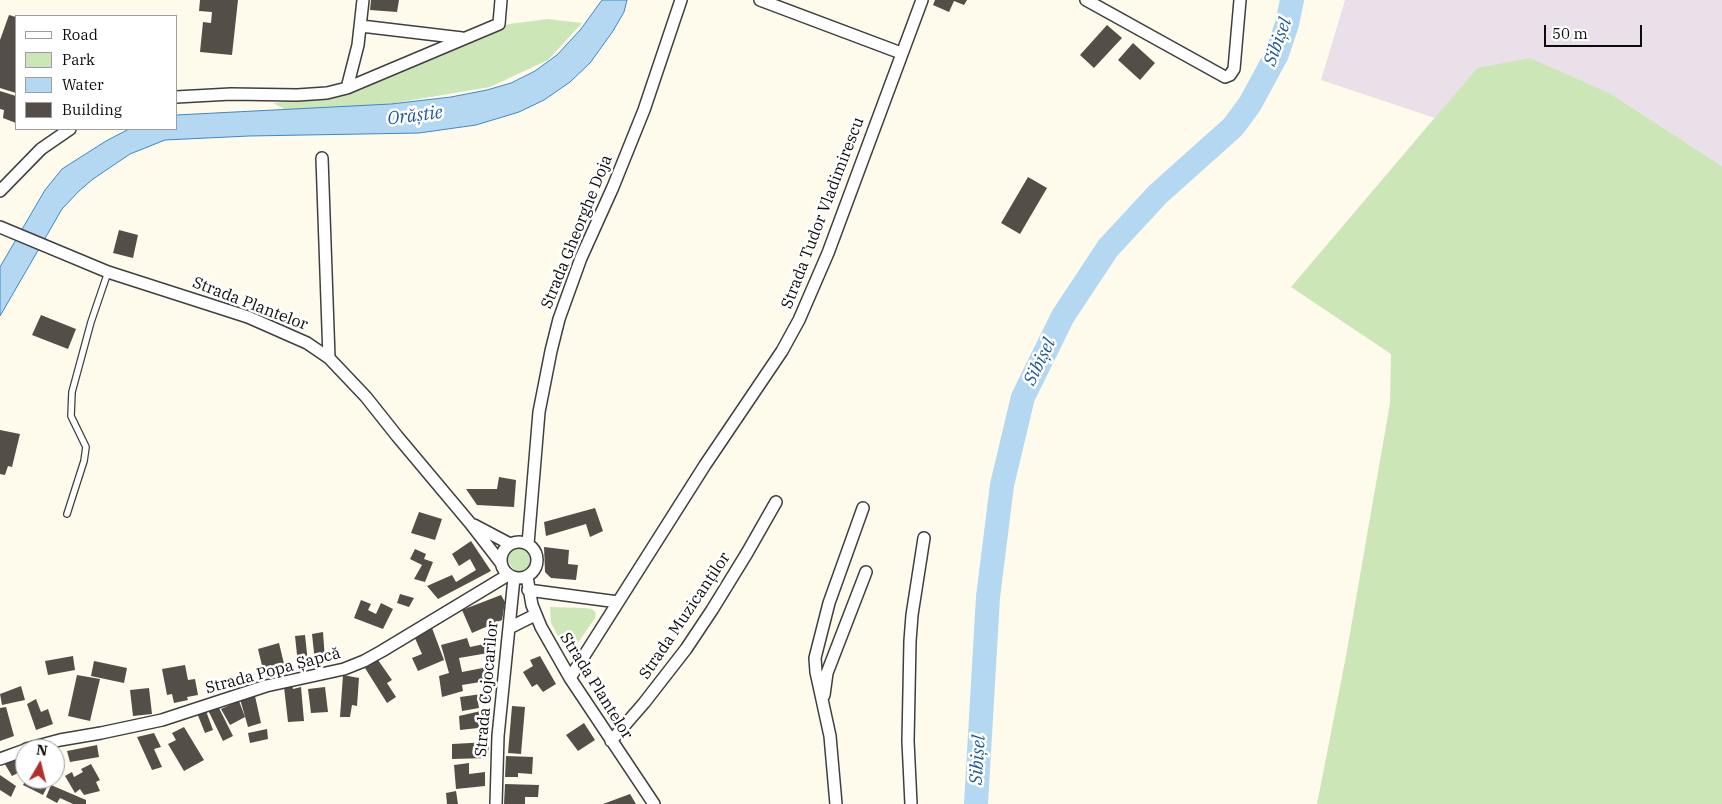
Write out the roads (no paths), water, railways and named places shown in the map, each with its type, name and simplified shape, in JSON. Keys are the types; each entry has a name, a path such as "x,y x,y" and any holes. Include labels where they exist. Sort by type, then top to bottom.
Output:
{"street":[{"path":"347,88 361,26 364,0"},
{"path":"178,97 231,94 297,95 327,93 347,88 499,24 502,0"},
{"name":"Strada Gheorghe Doja","path":"528,544 539,412 559,319 581,258 613,187 644,110 681,0"},
{"path":"760,0 901,53"},
{"name":"Strada Tudor Vladimirescu","path":"570,678 782,351 800,320 828,253 922,0"},
{"path":"1086,0 1225,77 1230,75 1234,69 1240,0"},
{"path":"361,26 464,39"},
{"path":"0,192 41,149 69,130"},
{"path":"322,158 328,358"},
{"name":"Strada Plantelor","path":"5,229 108,272 248,317 307,343 328,358 366,397 501,563"},
{"name":"Strada Muzicanților","path":"611,741 644,704 691,641 747,553 776,502"},
{"path":"836,804 830,736 816,672 815,658 829,603 863,508"},
{"name":"Strada Plantelor","path":"470,523 510,544"},
{"path":"911,804 908,741 910,641 912,615 924,538"},
{"path":"522,542 528,544 536,553 538,564 536,570 527,578 511,576 501,563 503,552 510,544 522,542"},
{"path":"823,703 827,673 866,572"},
{"name":"Strada Cojocarilor","path":"496,804 498,736 509,628 511,576"},
{"name":"Strada Popa Șapcă","path":"65,739 101,734 162,720 266,686 344,669 376,654 511,576"},
{"name":"Strada Plantelor","path":"527,578 528,590 535,615 570,678 654,804"},
{"path":"528,590 618,602"},
{"path":"509,628 535,615"},
{"name":"Strada Popa Șapcă","path":"0,759 15,753"}],"lane":[{"path":"67,514 84,461 86,447 71,416 72,392 91,322 108,272"}],"water":[{"name":"Orăștie","path":"602,0 627,0 624,12 613,31 590,63 570,82 544,100 519,112 476,125 419,133 249,136 165,140 130,154 93,179 62,209 0,316 0,267 45,190 62,169 127,130 178,130 178,115 391,104 451,97 487,90 511,83 535,71 557,55 581,29"}],"waterway":[{"name":"Sibișel","path":"976,804 988,597 1002,485 1023,397 1063,316 1108,248 1158,194 1233,127 1250,104 1277,54 1287,24 1292,0"}]}
